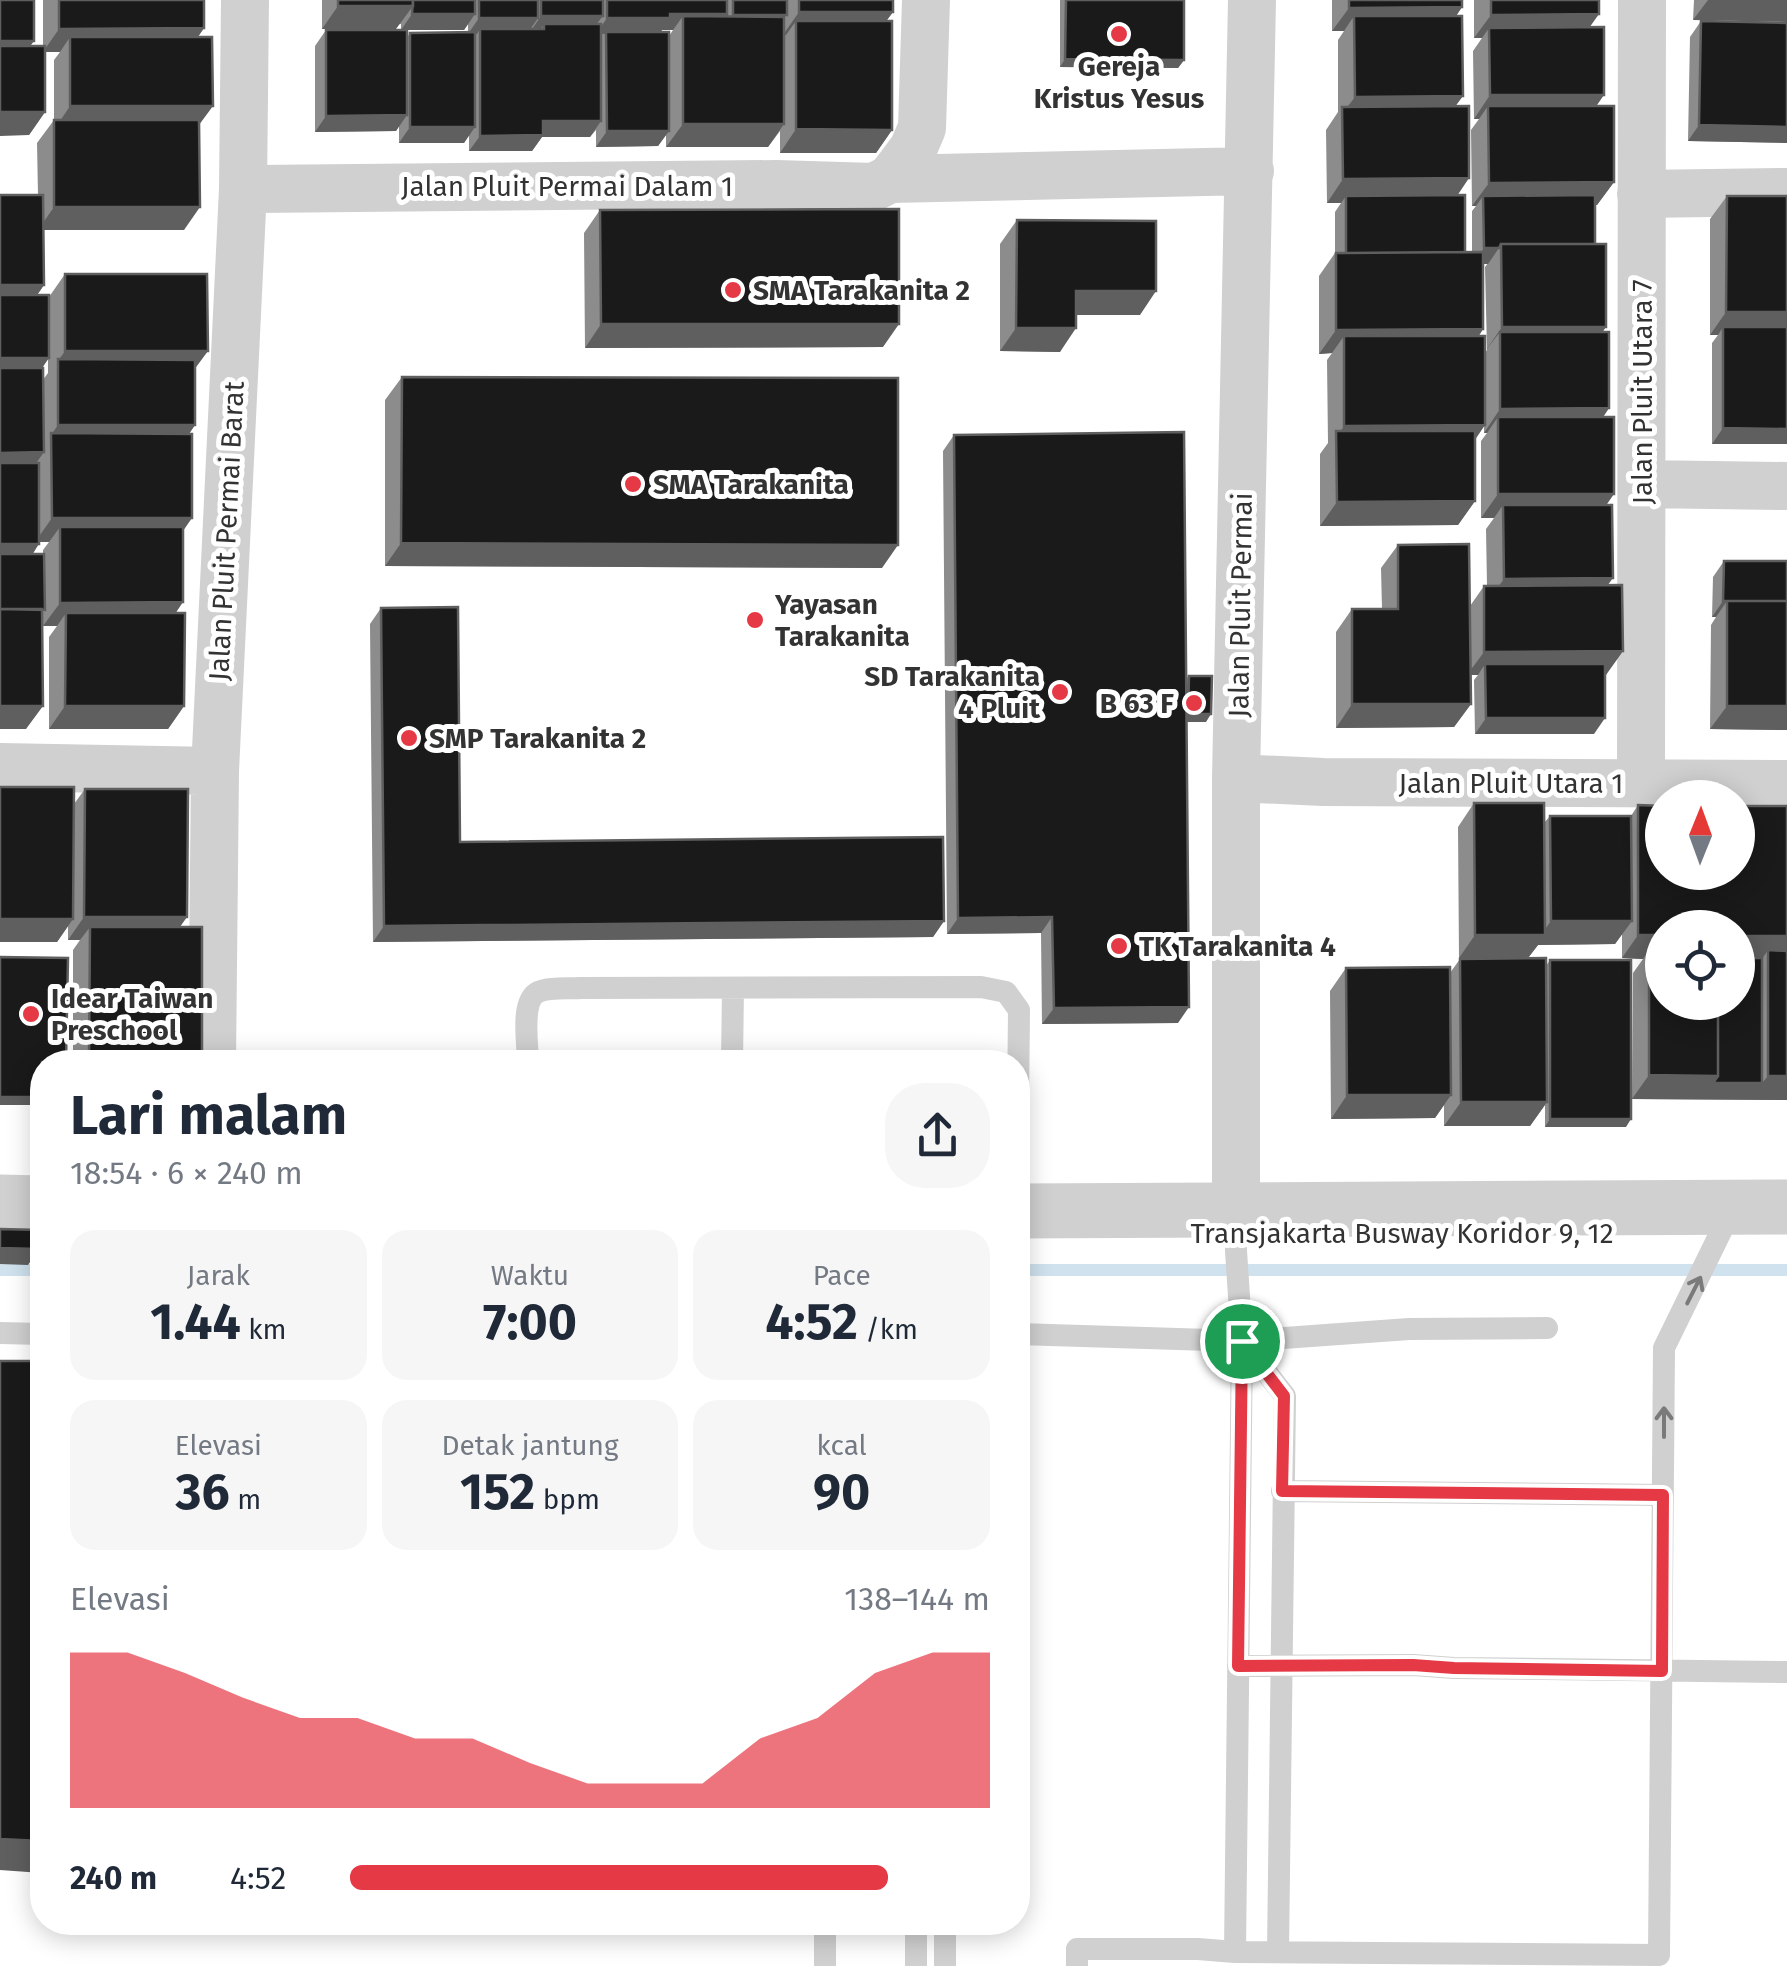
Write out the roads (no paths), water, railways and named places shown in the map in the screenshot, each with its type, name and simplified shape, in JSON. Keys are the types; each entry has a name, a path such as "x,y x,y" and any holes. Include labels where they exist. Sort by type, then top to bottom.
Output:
{"street":[{"name":"Jalan Pluit Permai Barat","path":"212,1050 214,771 242,188 244,0"},
{"path":"890,179 913,149 922,128 926,0"},
{"name":"Jalan Pluit Permai","path":"1236,1232 1236,778 1252,0"},
{"name":"Jalan Pluit Utara 7","path":"1641,784 1642,0"},
{"name":"Jalan Pluit Permai Dalam 1","path":"242,188 756,184 874,187 890,179 1250,170"},
{"path":"1641,194 1787,192"},
{"path":"1643,484 1787,486"},
{"path":"0,766 214,771"},
{"name":"Jalan Pluit Utara 1","path":"1236,778 1323,782 1787,784"},
{"path":"0,1202 30,1202"},
{"path":"1030,1222 1236,1232 1724,1225 1787,1207"}],"lane":[{"path":"528,1050 526,1011 539,992 580,988 980,987 1006,992 1019,1010 1019,1050"},
{"path":"732,1050 734,988"},
{"path":"1077,1966 1077,1949 1129,1958 1198,1949 1660,1955 1664,1348 1724,1225"},
{"name":"Jalan Pluit Permai","path":"1235,1952 1242,1341 1236,1232"},
{"path":"1030,1334 1242,1341 1409,1329 1548,1328"},
{"path":"0,1333 30,1334"},
{"path":"1242,1341 1284,1396 1278,1952"},
{"path":"1282,1491 1663,1495"},
{"path":"1238,1666 1787,1672"},
{"path":"825,1935 825,1966"},
{"path":"916,1935 916,1966"},
{"path":"945,1935 945,1966"}],"waterway":[{"path":"0,1270 30,1270"},
{"path":"1030,1270 1787,1270"}],"place":[{"name":"Gereja Kristus Yesus","path":"1119,34"},
{"name":"SMA Tarakanita 2","path":"733,290"},
{"name":"SMA Tarakanita","path":"633,484"},
{"name":"Yayasan Tarakanita","path":"755,620"},
{"name":"SD Tarakanita 4 Pluit","path":"1060,692"},
{"name":"B 63 F","path":"1194,703"},
{"name":"SMP Tarakanita 2","path":"409,738"},
{"name":"TK Tarakanita 4","path":"1119,946"},
{"name":"Idear Taiwan Preschool","path":"31,1014"}]}
